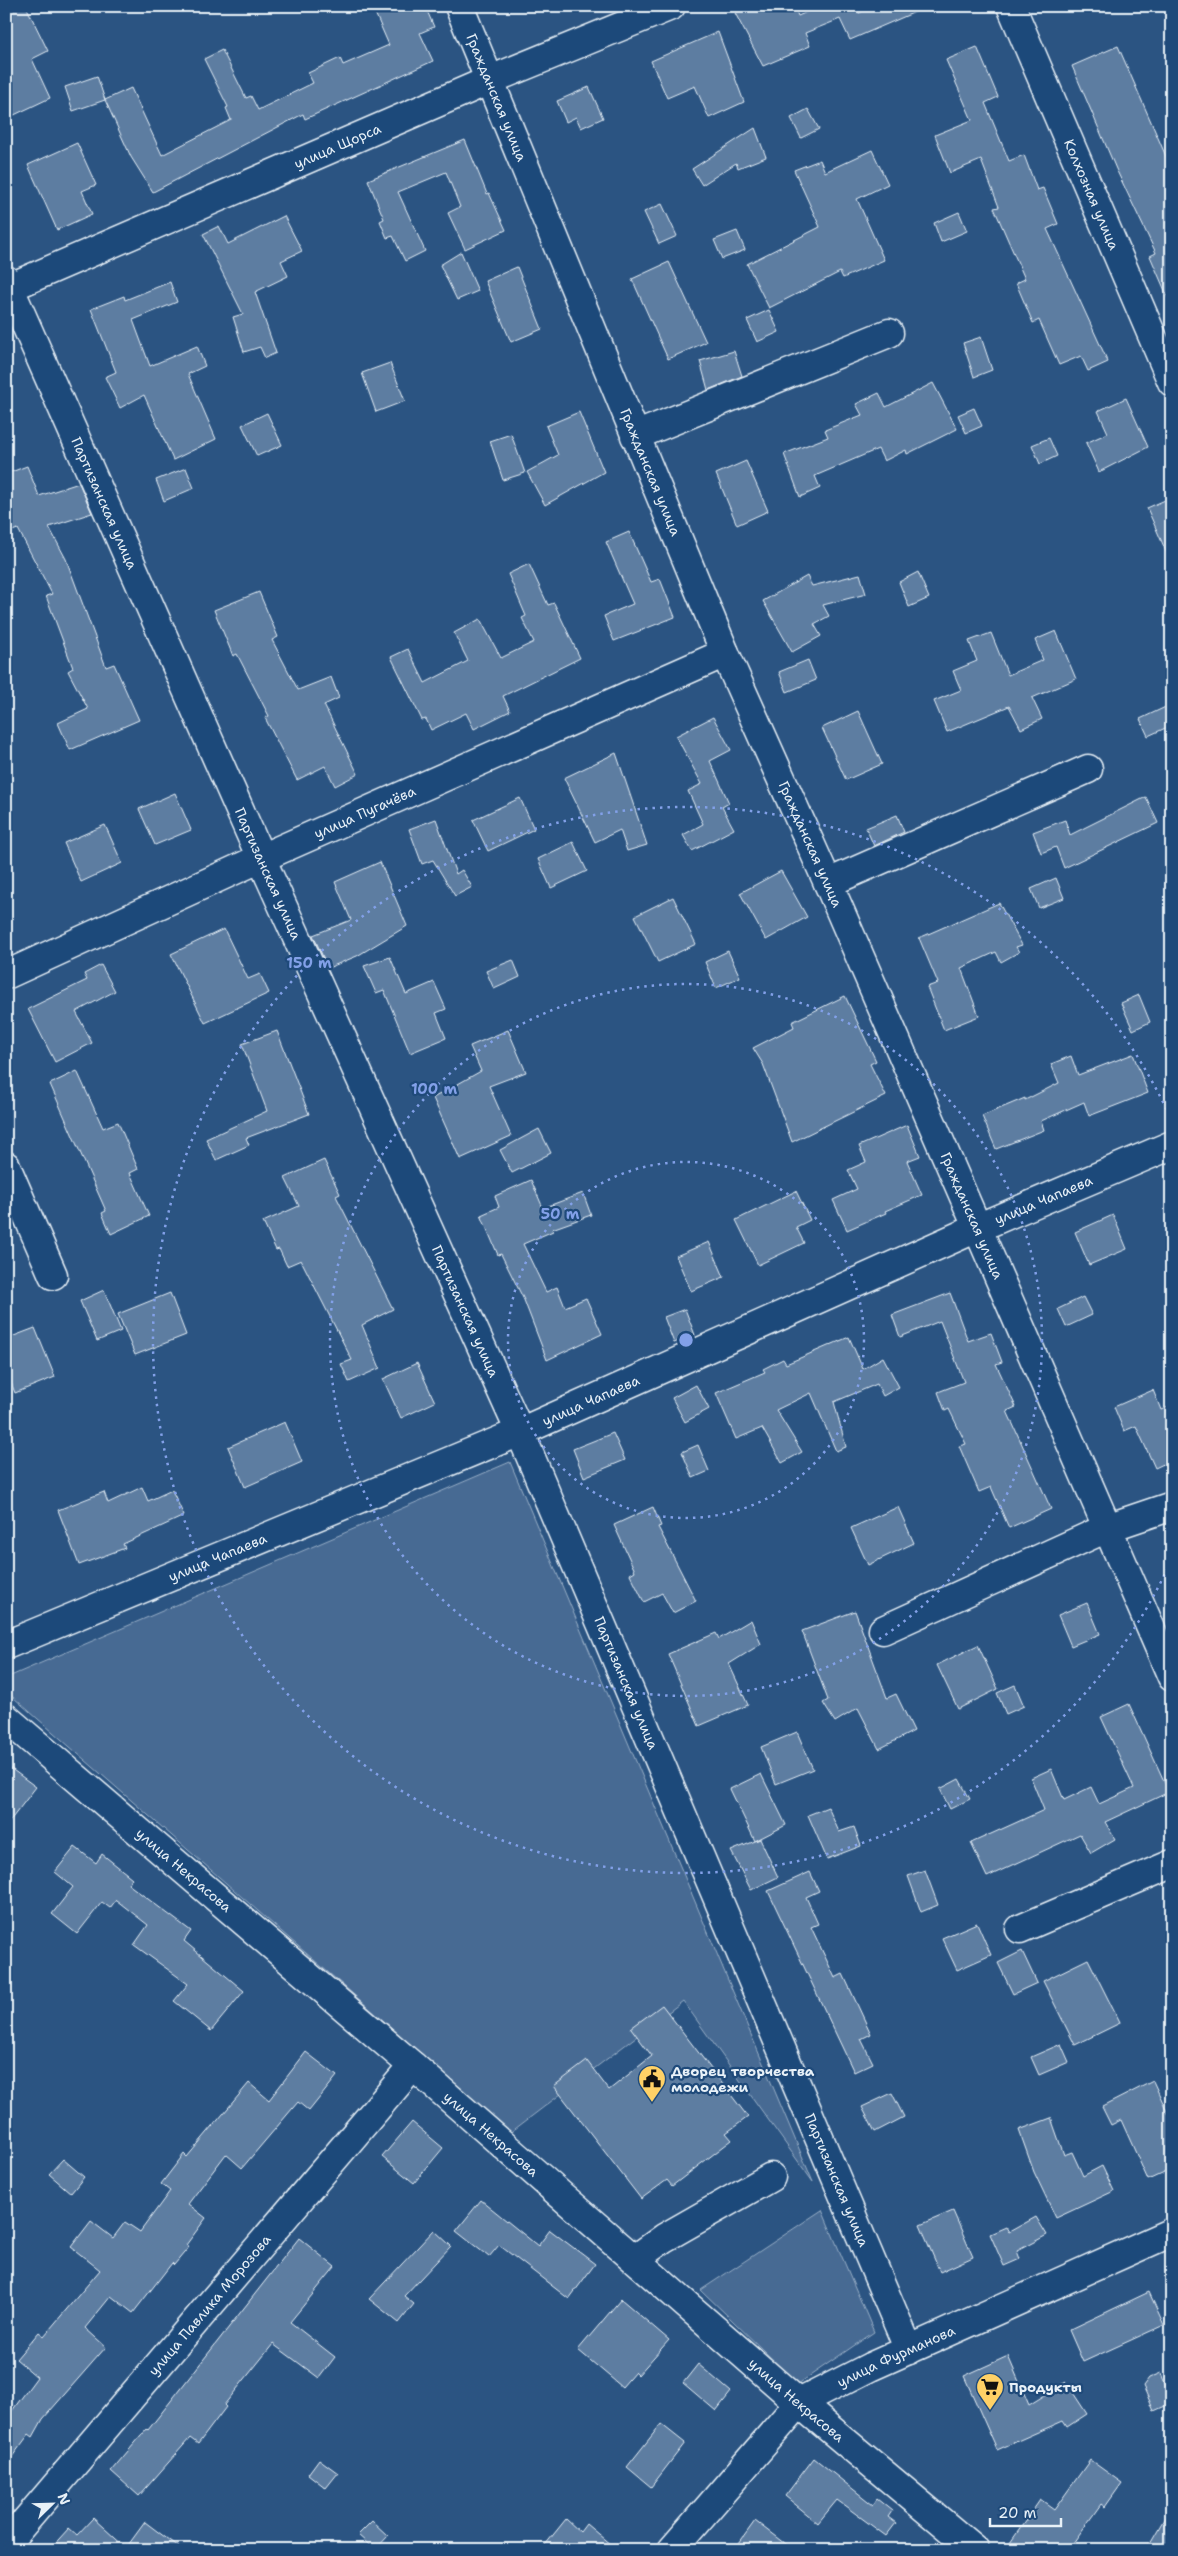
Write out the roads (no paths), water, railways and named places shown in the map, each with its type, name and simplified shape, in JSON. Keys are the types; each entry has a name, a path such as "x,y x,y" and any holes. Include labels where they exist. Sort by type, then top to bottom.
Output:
{"street":[{"name":"Гражданская улица","path":"459,6 725,653 828,883 1172,1677"},
{"name":"улица Щорса","path":"7,286 490,80 671,6"},
{"name":"Колхозная улица","path":"1011,6 1172,382"},
{"name":"Партизанская улица","path":"7,286 261,858 520,1432 909,2350"},
{"path":"635,436 889,333"},
{"name":"улица Пугачёва","path":"6,975 261,858 725,653"},
{"path":"828,883 1088,769"},
{"name":"улица Чапаева","path":"6,1645 520,1432 978,1228 1172,1145"},
{"path":"6,1166 53,1276"},
{"path":"882,1630 1107,1528 1172,1506"},
{"name":"улица Некрасова","path":"6,1718 413,2066 799,2403 975,2550"},
{"path":"1020,1929 1172,1864"},
{"name":"улица Павлика Морозова","path":"6,2545 413,2066"},
{"path":"635,2259 664,2238 771,2177"},
{"name":"улица Фурманова","path":"672,2550 799,2403 909,2350 1172,2232"},
{"path":"6,2545 12,2550"}],"place":[{"name":"Дворец творчества молодежи","path":"652,2103"},
{"name":"Продукты","path":"990,2411"}]}
